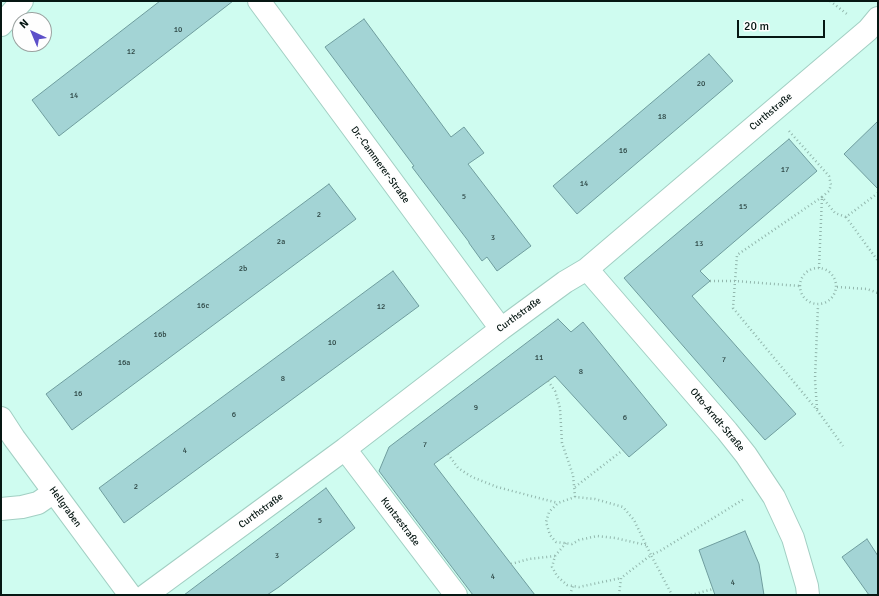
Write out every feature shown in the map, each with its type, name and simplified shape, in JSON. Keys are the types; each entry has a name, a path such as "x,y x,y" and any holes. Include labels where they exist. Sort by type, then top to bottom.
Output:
{"street":[{"path":"1,25 22,1"},
{"name":"Dr.-Cammerer-Straße","path":"259,1 501,329"},
{"name":"Curthstraße","path":"146,595 345,449 501,329 565,282 587,269 868,30 878,18"},
{"name":"Otto-Arndt-Straße","path":"587,269 746,455 774,497 793,538 807,586 808,595"},
{"name":"Hellgraben","path":"1,418 14,438 130,595"},
{"name":"Kuntzestraße","path":"345,449 456,595"},
{"path":"1,509 22,507 38,503 54,492"}],"path":[{"path":"772,111 829,176 831,185 829,191 822,197 737,255 733,308 818,410 843,446"},
{"path":"846,217 878,193"},
{"path":"822,197 835,213 846,217 878,261"},
{"path":"819,268 822,197"},
{"path":"819,268 828,271 835,278 837,287 834,296 827,303 818,305 808,302 802,295 800,286 802,276 809,270 819,268"},
{"path":"710,281 800,286"},
{"path":"837,287 867,289 878,293"},
{"path":"818,305 815,379 818,410"},
{"path":"548,381 555,391 560,408 562,443 573,475 575,497"},
{"path":"574,488 623,450"},
{"path":"448,454 458,468 472,477 497,487 558,503"},
{"path":"566,543 555,556 552,567 557,576 567,585 579,587 621,578 651,555 660,551 766,485"},
{"path":"646,545 615,538 597,536 579,540 572,544 556,542 550,535 546,522 549,512 558,503 575,497 595,499 622,507 634,520 672,595"},
{"path":"511,564 529,559 555,556"},
{"path":"619,595 621,578"},
{"path":"570,595 573,586"},
{"path":"691,595 713,589"}],"building":[{"path":"160,1 233,1 59,136 32,100"},
{"path":"364,19 451,137 464,127 484,153 468,164 531,246 497,271 487,257 482,261 412,167 414,166 325,47"},
{"path":"709,54 733,81 577,214 553,186"},
{"path":"878,121 878,189 844,154"},
{"path":"789,139 817,171 700,271 710,281 692,296 796,414 765,440 624,278"},
{"path":"329,184 356,219 72,430 46,394"},
{"path":"393,271 419,306 124,523 99,488"},
{"path":"558,319 571,332 583,322 667,425 629,457 555,376 434,464 535,595 473,595 379,471 389,447"},
{"path":"326,488 355,528 279,587 267,595 184,595"},
{"path":"745,531 759,564 764,595 715,595 699,550"},
{"path":"867,539 878,556 878,595 869,595 842,557"}]}
